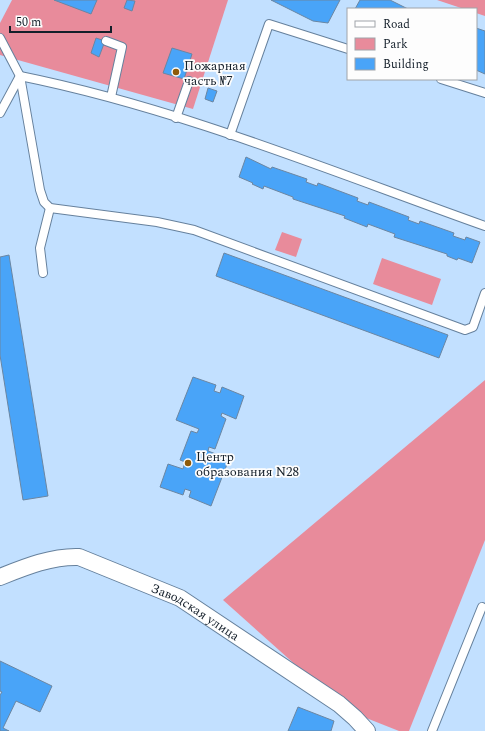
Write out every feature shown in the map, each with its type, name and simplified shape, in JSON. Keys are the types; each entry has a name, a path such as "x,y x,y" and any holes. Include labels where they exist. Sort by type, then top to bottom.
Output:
{"street":[{"name":"Заводская улица","path":"0,577 38,563 60,558 79,557 160,590 188,603 339,704 356,718 367,731"}],"lane":[{"path":"230,135 269,24 347,49"},
{"path":"0,38 20,76 40,190 44,202 50,208 157,222 194,230 465,330 473,327 485,293"},
{"path":"106,40 122,47 111,97"},
{"path":"20,76 111,97 230,135 485,226"},
{"path":"0,113 20,76"},
{"path":"445,80 485,93"},
{"path":"176,118 189,81"},
{"path":"43,273 40,248 50,208"},
{"path":"432,731 482,607"}],"green space":[{"path":"12,0 228,0 193,109 0,55 0,23"},
{"path":"437,0 485,0 485,16 477,13 477,8 461,8"},
{"path":"282,232 302,239 296,257 275,250"},
{"path":"382,258 441,279 432,305 373,284"},
{"path":"485,380 485,540 409,731 399,731 346,710 223,600"}],"building":[{"path":"54,0 97,0 91,14"},
{"path":"127,0 135,1 132,11 124,8"},
{"path":"271,0 340,0 328,23 313,21"},
{"path":"360,0 390,0 406,8 356,8"},
{"path":"477,28 485,31 485,74 477,70"},
{"path":"96,38 105,41 99,57 91,53"},
{"path":"172,48 192,54 184,79 163,73"},
{"path":"208,88 217,91 213,102 205,99"},
{"path":"246,157 271,169 272,167 307,179 306,182 317,186 318,183 358,198 357,201 368,205 369,202 409,217 408,220 419,224 420,221 454,233 453,236 465,240 466,237 480,242 472,263 458,258 457,260 447,256 447,254 394,237 395,234 368,224 367,227 344,218 345,216 293,199 293,197 264,186 263,189 252,184 253,183 239,177"},
{"path":"224,253 448,335 439,358 216,276"},
{"path":"9,255 48,496 23,500 0,355 0,257"},
{"path":"193,377 216,385 214,391 220,393 222,387 244,396 236,419 222,413 221,416 226,419 215,449 209,447 208,451 229,459 211,506 189,497 191,491 185,489 183,495 160,487 168,464 183,469 185,462 180,460 191,431 197,433 199,429 176,420"},
{"path":"0,661 52,686 40,712 16,701 3,728 9,731 0,731 0,695 2,692 0,691"},
{"path":"298,707 334,721 331,731 288,731"}],"place":[{"name":"Пожарная часть №7","path":"176,72"},
{"name":"Центр образования N28","path":"188,463"}]}
